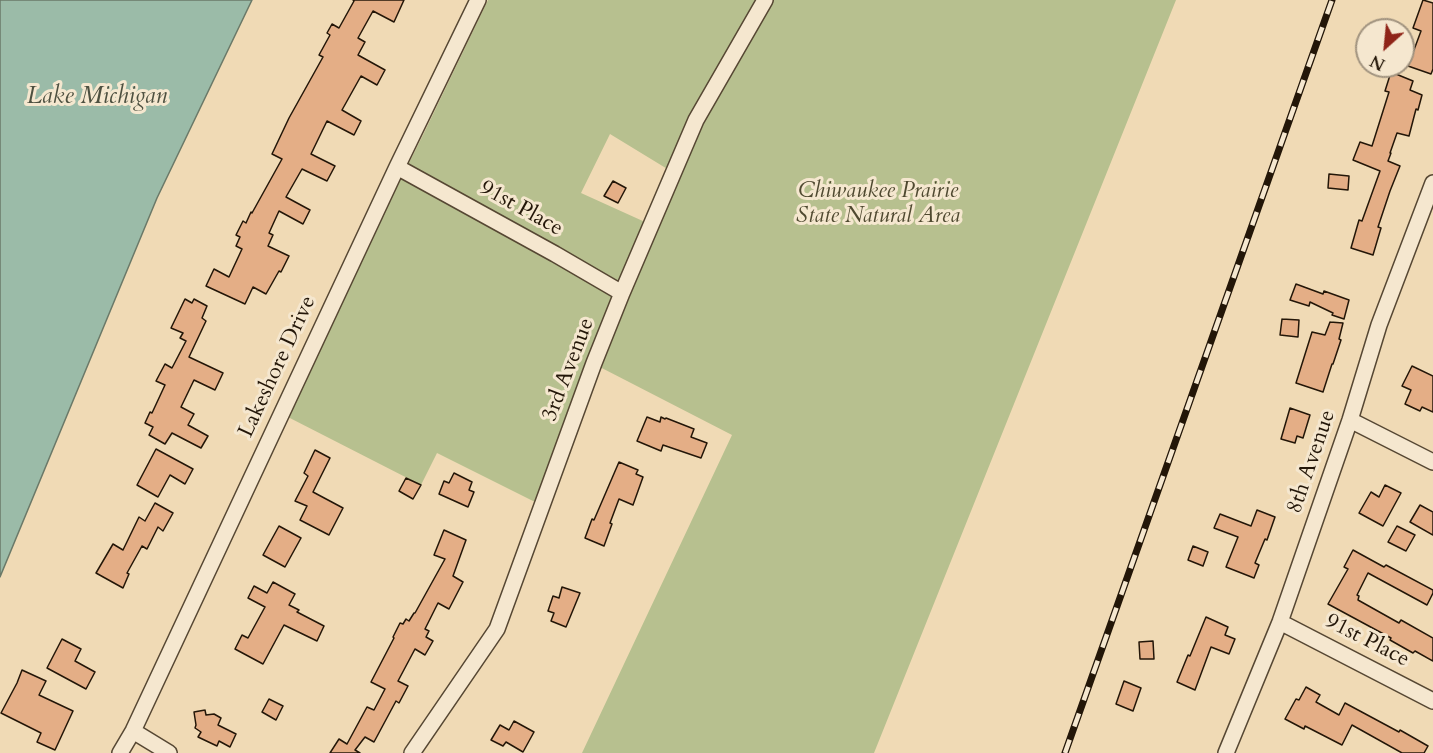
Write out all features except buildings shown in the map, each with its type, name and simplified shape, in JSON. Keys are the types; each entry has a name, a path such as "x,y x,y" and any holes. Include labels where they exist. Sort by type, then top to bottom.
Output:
{"street":[{"name":"Lakeshore Drive","path":"120,753 133,731 397,167 478,0"},
{"name":"3rd Avenue","path":"412,753 497,629 594,363 622,293 696,120 765,0"},
{"name":"91st Place","path":"397,167 622,293"},
{"name":"8th Avenue","path":"1226,753 1280,622 1350,420 1379,325 1426,224 1433,183"},
{"path":"1350,420 1433,462"},
{"name":"91st Place","path":"1280,622 1433,701"},
{"path":"133,731 170,753"}],"green space":[{"name":"Chiwaukee Prairie State Natural Area","path":"488,0 1176,0 874,753 582,753 732,435 594,364 543,506 437,453 421,485 282,414 423,135","holes":["610,134 669,170 645,222 581,193"]}],"water":[{"name":"Lake Michigan","path":"0,0 252,0 157,198 0,577"}],"railway":[{"path":"1065,753 1332,0"}]}
